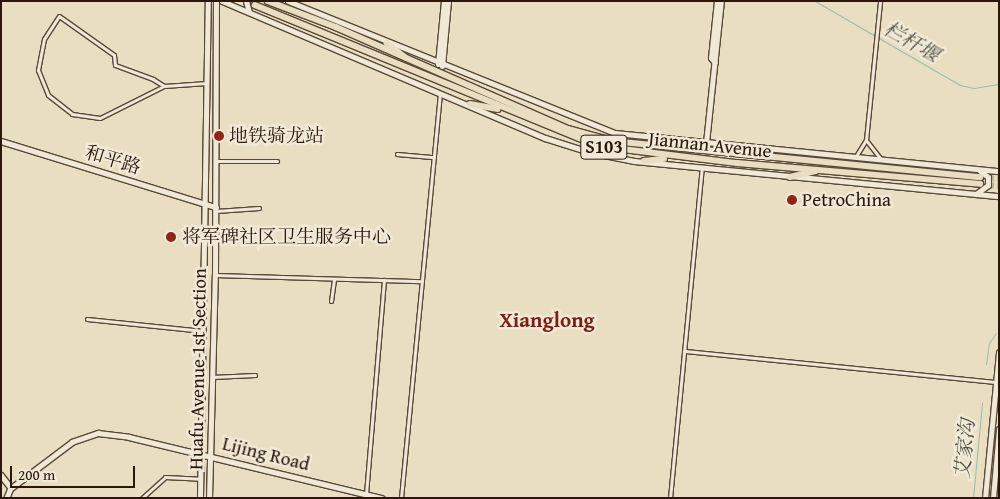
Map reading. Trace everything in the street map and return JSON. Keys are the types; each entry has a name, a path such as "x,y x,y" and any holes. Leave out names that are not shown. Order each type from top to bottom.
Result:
{"highway":[{"name":"Jiannan Avenue","path":"255,5 598,146 709,160 820,170 980,180 612,141 568,129 413,63 336,27 268,1"},
{"path":"387,43 413,63"},
{"path":"470,104 509,110"},
{"path":"644,161 659,158 709,160"},
{"path":"790,177 820,170"}],"main road":[{"path":"200,498 208,1"},
{"name":"Huafu Avenue 1st Section","path":"209,498 216,209 216,1"},
{"path":"222,1 570,146 644,161 790,177 999,196"},
{"path":"246,1 249,12"},
{"path":"288,1 440,65 615,133 999,171"},
{"path":"440,65 444,1"},
{"path":"440,65 448,1"},
{"path":"976,194 988,185 988,177 978,169"}],"street":[{"path":"715,63 711,58 717,1"},
{"path":"706,143 721,1"},
{"path":"854,157 866,140 880,1"},
{"path":"164,86 153,78 115,65 114,55 59,16 44,39 38,70 48,95 72,114 100,118 164,86 208,82"},
{"path":"401,498 440,92"},
{"path":"866,140 882,160"},
{"name":"和平路","path":"1,141 216,209"},
{"path":"397,154 434,157"},
{"path":"216,161 277,161"},
{"path":"670,498 702,167"},
{"path":"216,209 259,208"},
{"path":"215,275 422,281"},
{"path":"331,301 334,279"},
{"path":"366,494 384,280"},
{"path":"87,319 204,331"},
{"path":"684,351 996,382"},
{"path":"985,498 999,353"},
{"path":"212,377 255,375"},
{"path":"992,498 999,429"},
{"name":"Lijing Road","path":"11,488 72,442 98,433 202,454 382,498"},
{"path":"1,475 11,488 7,498"},
{"path":"142,498 165,477 201,479"}],"waterway":[{"name":"栏杆堰","path":"815,1 960,85 974,88 999,84"},
{"name":"艾家沟","path":"986,364 989,343 996,333"},
{"name":"艾家沟","path":"973,498 982,402"}],"tunnel":[{"path":"980,177 999,179"},
{"path":"980,184 999,186"}],"place":[{"name":"地铁骑龙站","path":"219,136"},
{"name":"PetroChina","path":"792,200"},
{"name":"将军碑社区卫生服务中心","path":"171,237"}],"district":[{"name":"Xianglong","path":"547,320"}]}
